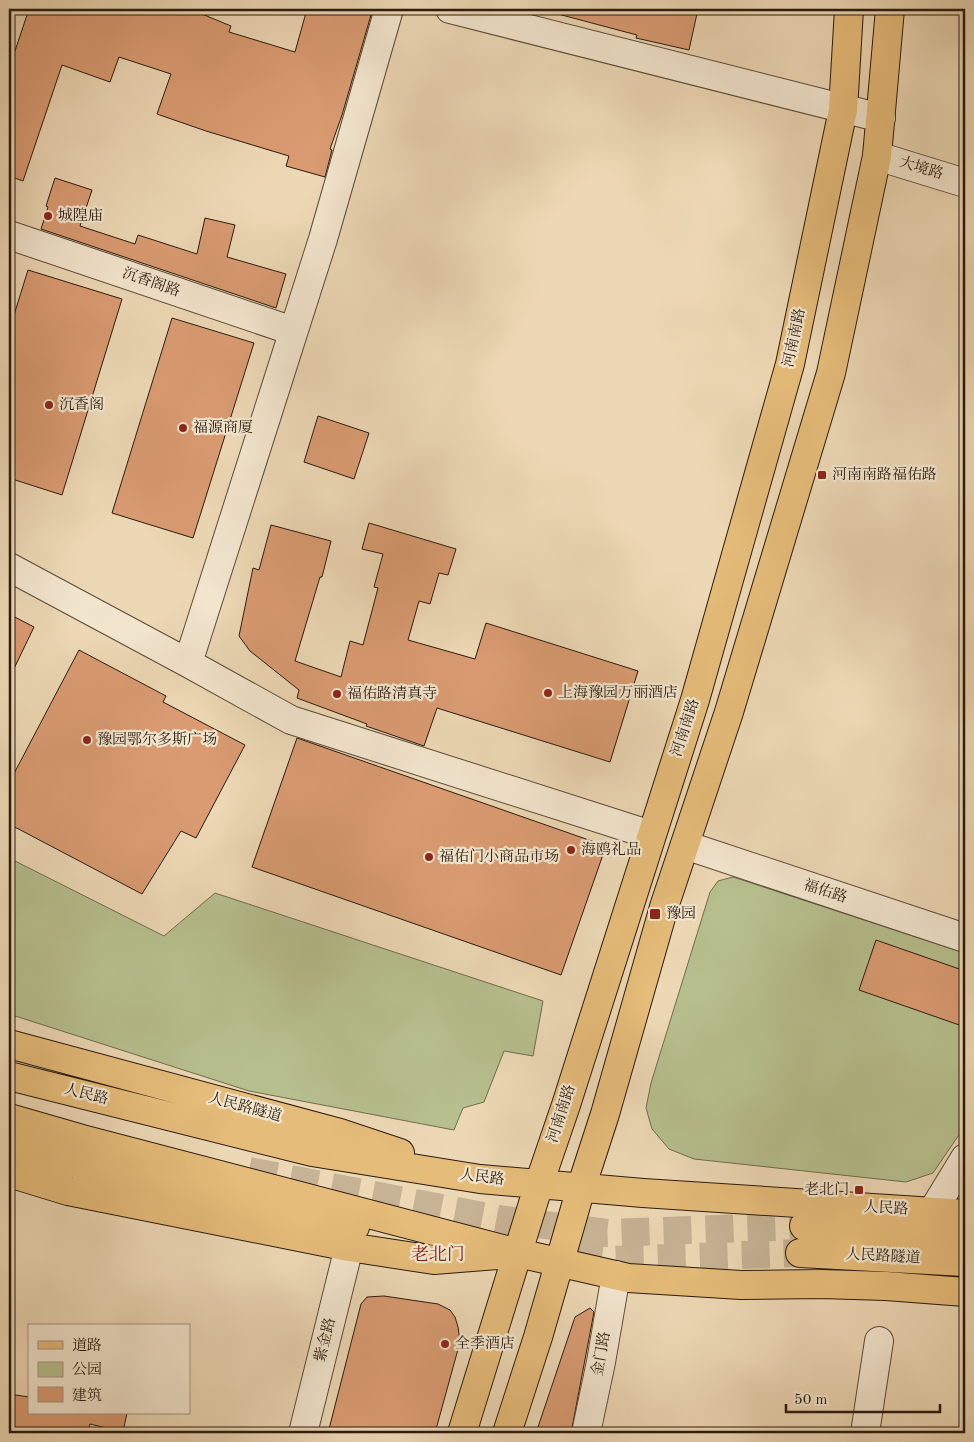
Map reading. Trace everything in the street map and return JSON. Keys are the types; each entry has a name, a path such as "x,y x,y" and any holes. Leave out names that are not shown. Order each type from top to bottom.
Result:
{"main road":[{"name":"河南南路","path":"462,1433 539,1184 695,700 790,364 843,110 849,9"},
{"path":"507,1433 605,1114 664,907 729,712 831,373 877,156 890,9"},
{"name":"人民路隧道","path":"9,1044 340,1133 480,1179"},
{"name":"人民路","path":"9,1076 312,1152 480,1179 643,1193 965,1214"},
{"path":"9,1118 518,1253 628,1278 742,1285 821,1284 886,1286 965,1292"},
{"path":"9,1147 273,1214 518,1253"},
{"path":"9,1174 68,1192 349,1247 434,1260 518,1253"},
{"name":"人民路隧道","path":"804,1226 965,1234"},
{"name":"人民路隧道","path":"800,1253 965,1262"}],"street":[{"path":"188,662 323,239 389,9"},
{"path":"450,9 843,110 881,118"},
{"name":"大境路","path":"877,156 965,183"},
{"name":"沉香阁路","path":"9,235 293,331"},
{"path":"9,567 188,662 291,720 651,835"},
{"name":"福佑路","path":"686,845 965,938"},
{"path":"932,1212 965,1158"},
{"name":"紫金路","path":"303,1433 349,1247"},
{"name":"金门路","path":"586,1433 616,1275"},
{"path":"865,1433 879,1341"}],"green space":[{"path":"9,858 164,936 215,893 543,1001 533,1056 504,1051 484,1102 463,1108 454,1130 249,1091 9,1014"},
{"path":"733,877 965,953 965,1126 933,1173 906,1182 694,1159 669,1149 652,1129 646,1108 651,1083 710,892 718,881"}],"building":[{"path":"29,9 190,9 231,26 229,32 295,52 307,9 347,9 371,15 342,115 330,149 332,150 325,177 286,166 289,156 157,114 171,74 119,57 110,82 62,65 23,181 9,176 9,69"},
{"path":"558,9 698,9 689,50 636,38 637,35 558,14"},
{"path":"55,178 92,190 80,226 135,244 138,235 197,254 205,218 235,225 227,257 286,274 276,308 41,229"},
{"name":"沉香阁","path":"28,270 122,299 62,495 9,478 9,331"},
{"name":"福源商厦","path":"172,318 254,343 193,538 112,513"},
{"path":"318,416 369,433 354,479 304,462"},
{"path":"369,523 456,549 448,575 439,573 430,604 419,601 408,640 475,659 486,623 638,671 610,762 437,708 424,746 366,726 367,724 297,698 299,690 250,651 239,636 253,568 259,570 271,525 331,541 322,577 320,577 295,661 341,677 350,641 363,645 378,588 374,587 383,554 362,549"},
{"path":"9,614 34,627 9,679"},
{"name":"豫园鄂尔多斯广场","path":"79,650 166,696 163,702 245,745 196,838 181,831 142,894 9,824 9,783"},
{"name":"福佑门小商品市场","path":"297,738 606,846 561,975 252,867"},
{"path":"876,940 965,971 965,1027 859,990"},
{"path":"384,1296 438,1304 450,1310 455,1317 460,1342 435,1433 328,1433 361,1304 367,1297"},
{"path":"590,1308 594,1312 571,1433 536,1433 575,1317"},
{"path":"9,1394 28,1397 28,1414 127,1414 123,1432 90,1424 88,1433 9,1433"}],"tunnel":[{"path":"249,1171 498,1219 607,1233 804,1226"},
{"path":"574,1256 607,1260 800,1253"}],"place":[{"name":"城隍庙","path":"48,216"},
{"name":"沉香阁","path":"49,405"},
{"name":"福源商厦","path":"183,428"},
{"name":"河南南路福佑路","path":"822,475"},
{"name":"上海豫园万丽酒店","path":"548,693"},
{"name":"福佑路清真寺","path":"337,694"},
{"name":"豫园鄂尔多斯广场","path":"87,740"},
{"name":"海鸥礼品","path":"571,850"},
{"name":"福佑门小商品市场","path":"429,857"},
{"name":"豫园","path":"655,914"},
{"name":"老北门","path":"859,1190"},
{"name":"全季酒店","path":"445,1344"}],"district":[{"name":"老北门","path":"438,1255"}]}
